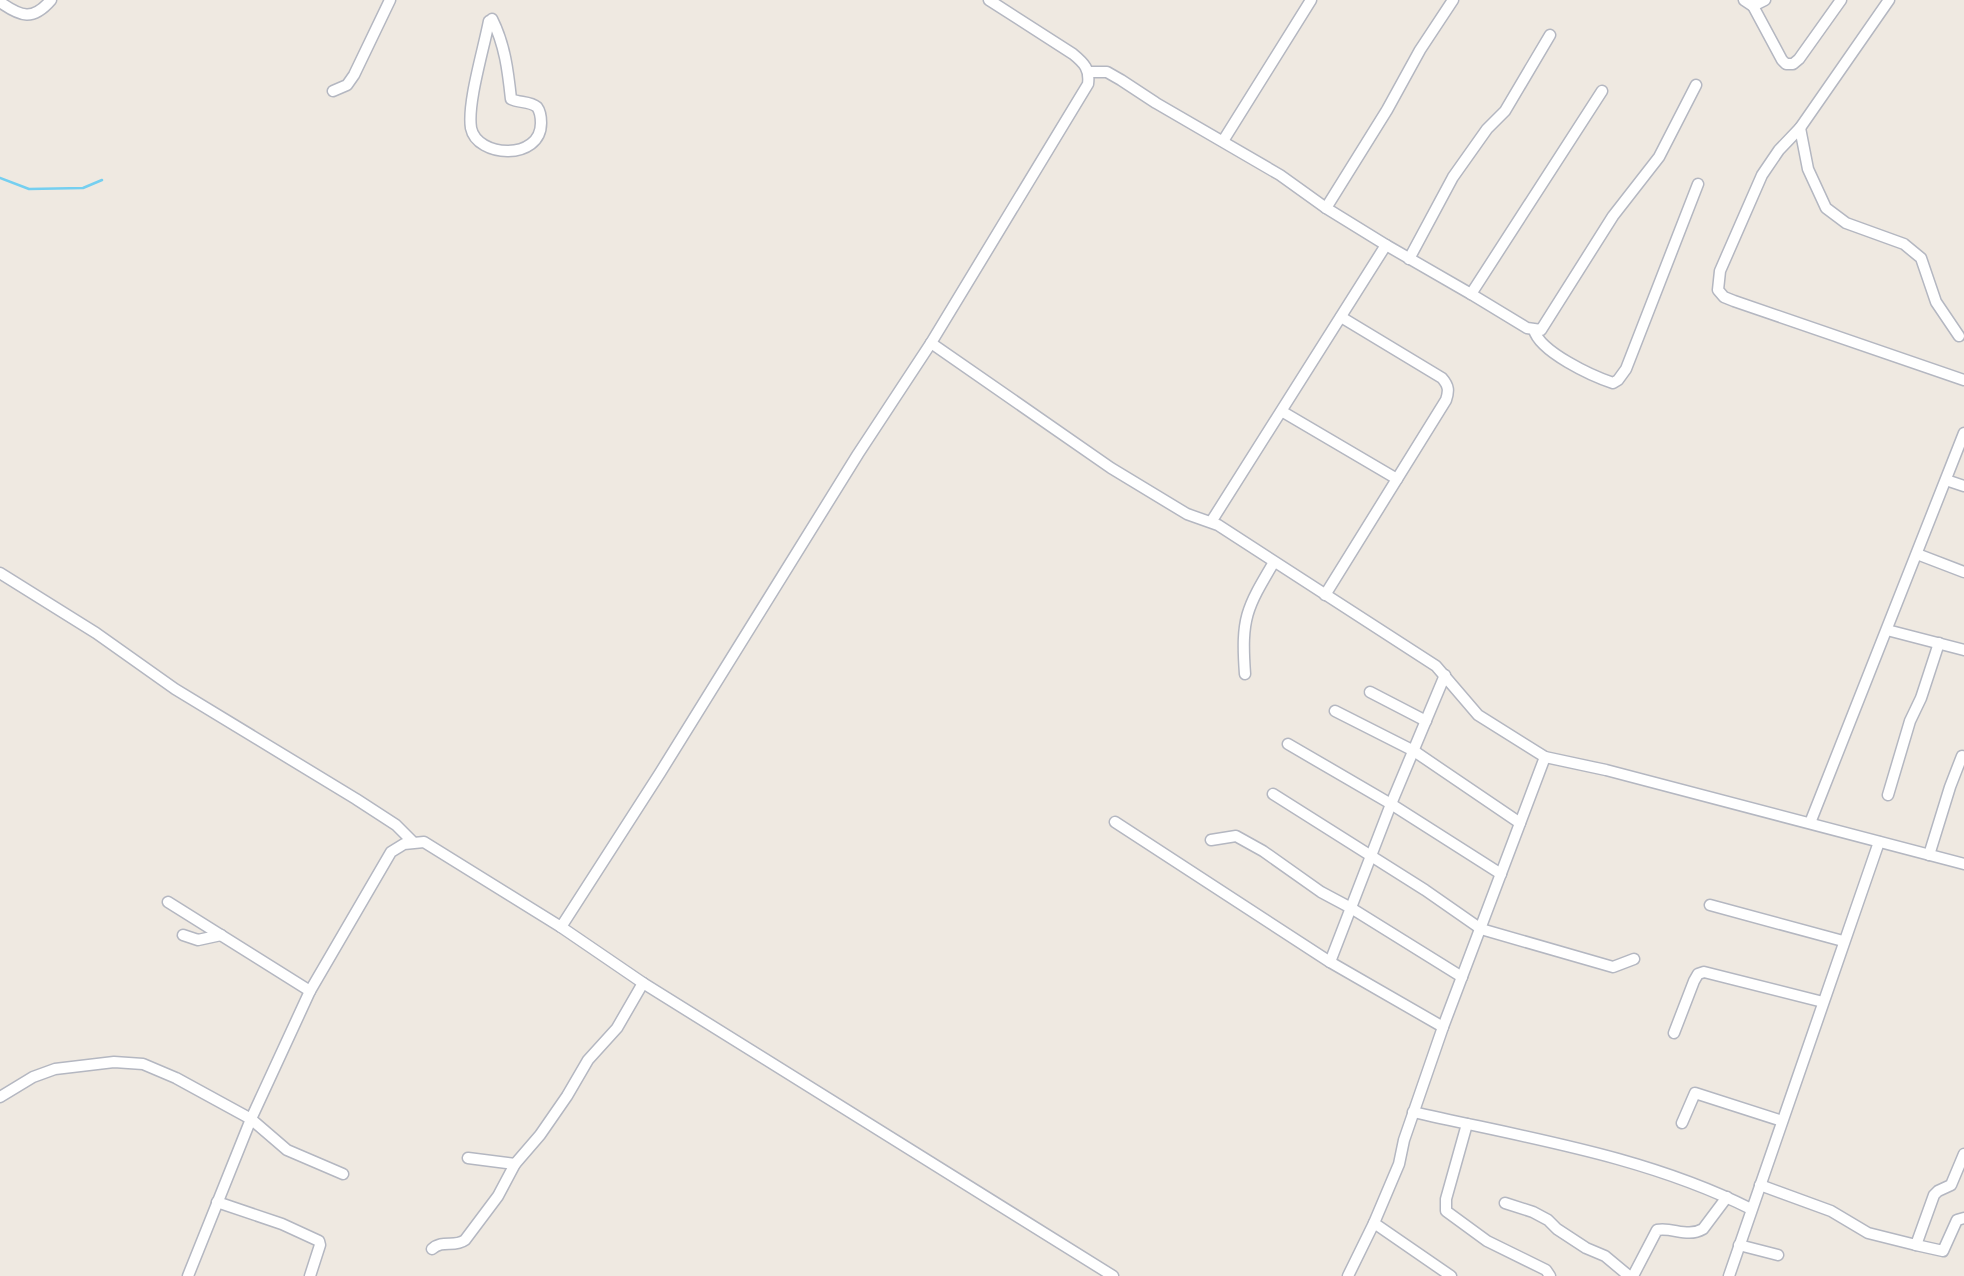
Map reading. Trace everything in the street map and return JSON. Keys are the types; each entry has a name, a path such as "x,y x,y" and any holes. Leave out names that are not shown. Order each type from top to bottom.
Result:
{"street":[{"path":"0,2 27,15 41,12 51,0"},
{"path":"333,91 347,85 354,75 390,0"},
{"path":"561,928 858,454 931,343 1088,84 1089,72 1073,54 989,0"},
{"path":"1223,141 1311,0"},
{"path":"1326,208 1387,110 1420,50 1453,0"},
{"path":"1748,3 1758,5 1765,0"},
{"path":"1748,3 1782,60 1786,64 1793,64 1841,0"},
{"path":"1889,0 1800,128 1779,150 1762,175 1720,271 1718,290 1724,297 1734,301 1964,380"},
{"path":"491,20 501,37 511,99 533,105 538,109 541,118 541,132 537,140 524,149 488,148 479,143 471,125 474,97 491,20"},
{"path":"1409,259 1453,177 1487,129 1505,110 1550,35"},
{"path":"1089,72 1107,72 1280,175 1326,208 1409,259 1534,330 1541,330 1545,326 1613,216 1659,158 1696,85"},
{"path":"1471,294 1602,91"},
{"path":"1800,128 1808,169 1826,208 1846,223 1904,244 1922,258 1936,302 1959,336"},
{"path":"1534,330 1536,339 1572,365 1606,381 1613,383 1618,380 1626,369 1698,184"},
{"path":"1211,522 1283,412 1386,245"},
{"path":"1325,595 1446,400 1449,391 1442,378 1342,317"},
{"path":"931,343 1111,468 1187,514 1211,522 1445,675 1478,715 1545,757 1606,770 1964,864"},
{"path":"1283,412 1397,479"},
{"path":"1810,823 1964,433"},
{"path":"1946,480 1964,486"},
{"path":"1917,554 1964,572"},
{"path":"1245,674 1243,639 1246,614 1253,596 1274,562"},
{"path":"0,573 96,633 175,690 396,825 412,841"},
{"path":"1888,630 1964,650"},
{"path":"1888,795 1910,721 1921,698 1939,643"},
{"path":"1329,962 1445,675"},
{"path":"1370,692 1426,721"},
{"path":"1335,711 1414,751 1520,823"},
{"path":"1288,744 1391,804 1501,874"},
{"path":"1929,855 1962,756"},
{"path":"1349,1276 1399,1164 1413,1112 1443,1027 1545,757"},
{"path":"1273,794 1481,929 1613,967 1634,959"},
{"path":"1115,822 1329,962 1443,1027"},
{"path":"1211,840 1236,836 1263,851 1321,892 1462,977"},
{"path":"188,1276 251,1119 310,991 391,852 412,841 424,842 437,850 1096,1272 1112,1276"},
{"path":"1729,1276 1879,842"},
{"path":"168,902 310,991"},
{"path":"1710,905 1843,941"},
{"path":"183,935 198,940 221,935"},
{"path":"1674,1033 1693,981 1698,974 1704,972 1822,1002"},
{"path":"432,1248 443,1242 457,1244 465,1240 498,1196 515,1164 568,1096 588,1060 617,1028 643,983"},
{"path":"0,1097 33,1077 54,1069 114,1062 143,1064 176,1078 251,1119 287,1150 343,1174"},
{"path":"1682,1123 1695,1093 1782,1121"},
{"path":"1413,1112 1632,1162 1727,1197 1751,1209"},
{"path":"1467,1124 1446,1199 1446,1211 1487,1241 1546,1270 1550,1276"},
{"path":"1916,1245 1934,1195 1951,1185 1964,1155"},
{"path":"468,1158 515,1164"},
{"path":"1760,1185 1831,1212 1868,1233 1943,1251 1957,1220 1964,1218"},
{"path":"1505,1203 1548,1220 1557,1229 1586,1248 1605,1256 1631,1276 1657,1230 1686,1234 1698,1232 1727,1197"},
{"path":"217,1202 313,1236 320,1245 310,1276"},
{"path":"1374,1223 1451,1276"},
{"path":"1739,1245 1778,1255"}],"waterway":[{"path":"0,178 29,189 83,188 102,180"}]}
